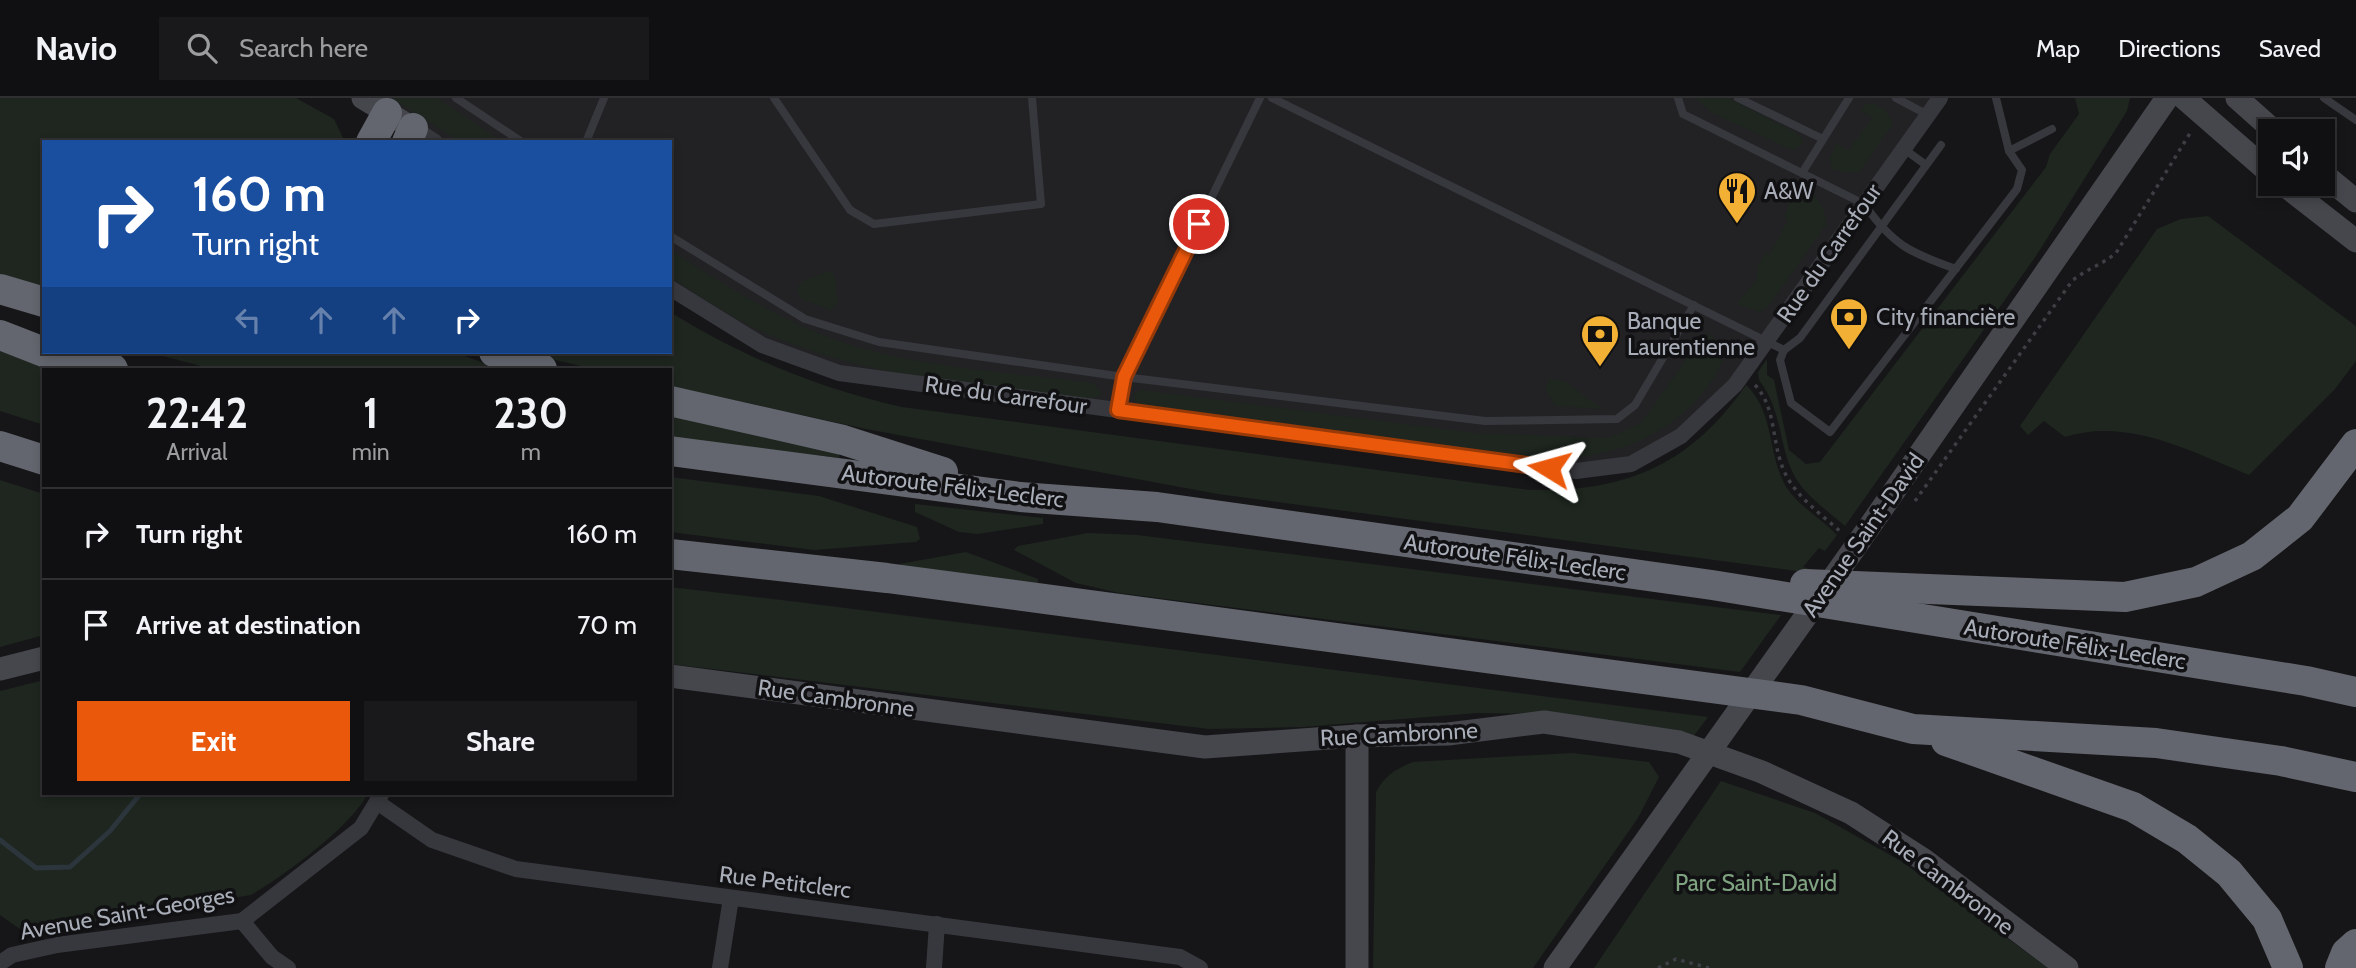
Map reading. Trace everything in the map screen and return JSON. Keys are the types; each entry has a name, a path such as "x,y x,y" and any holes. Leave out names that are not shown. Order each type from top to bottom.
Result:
{"highway":[{"path":"374,140 401,124"},
{"path":"0,289 42,301"},
{"path":"0,335 42,351"},
{"path":"49,354 108,368"},
{"path":"500,354 539,368"},
{"path":"672,401 842,440 1020,497"},
{"path":"1712,585 1738,581 2125,597 2185,584 2252,556 2300,517 2356,444"},
{"path":"0,446 42,459"},
{"name":"Autoroute Félix-Leclerc","path":"672,451 1020,497 1157,507 1712,585 2306,681 2356,692"},
{"path":"672,554 887,578 1801,700 1913,729 2133,807 2188,839 2229,873 2267,919 2288,968"},
{"path":"1913,729 2155,743 2281,761 2356,777"},
{"path":"2340,968 2346,953 2356,944"}],"street":[{"name":"Rue du Carrefour","path":"672,289 762,345 839,373 1576,471 1631,464 1681,436 1744,373 1940,98"},
{"name":"Avenue Saint-David","path":"1555,968 1852,551 2166,98"},
{"path":"2184,98 2258,163"},
{"path":"2237,98 2261,119"},
{"path":"2335,184 2356,201"},
{"path":"2298,196 2356,241"},
{"path":"0,669 42,658"},
{"name":"Rue Cambronne","path":"672,676 1205,747 1357,736 1448,734 1544,722 1679,742 1762,772 1851,813 1924,860 2067,968"},
{"path":"1357,736 1357,968"},
{"name":"Rue Petitclerc","path":"380,797 432,840 516,869 1180,957 1200,968"},
{"name":"Avenue Saint-Georges","path":"0,963 12,956 57,945 242,920 361,828 380,797"},
{"path":"720,968 731,898"},
{"path":"242,920 268,962 288,968"},
{"path":"934,968 937,924"}],"lane":[{"path":"456,98 519,140"},
{"path":"587,140 604,98"},
{"path":"774,98 850,211 874,224 1041,204 1032,98"},
{"path":"1118,410 1124,377 1260,98"},
{"path":"1272,98 1784,350"},
{"path":"1678,98 1683,114 1864,204 1881,227 1911,254 1956,269"},
{"path":"1738,98 1823,139"},
{"path":"1802,173 1849,98"},
{"path":"1896,98 1928,116"},
{"path":"1941,145 1800,338 1784,350 1780,360 1791,403 1830,432 2017,190 2022,170 2009,151 1996,98"},
{"path":"2324,98 2356,120"},
{"path":"2009,151 2053,129"},
{"path":"1904,149 1926,165"},
{"path":"672,237 805,319 879,342 1124,377 1485,421 1617,419 1635,405 1694,304"}],"path":[{"path":"1913,503 2072,281 2083,271 2102,265 2116,253 2192,131"},
{"path":"1744,373 1759,390 1772,417 1781,464 1790,481 1852,551"},
{"path":"1658,968 1676,959 1709,968"}],"shaded area":[{"path":"363,98 1940,98 1735,385 1681,436 1631,464 1576,471 839,373 762,345 672,289 672,140 432,140"}],"green space":[{"path":"0,98 296,98 334,119 344,140 42,140 42,292 0,282"},
{"path":"391,98 437,98 499,140 458,140"},
{"path":"1696,98 1728,98 1797,133 1804,141 1796,150 1788,148 1712,113"},
{"path":"2075,98 2130,98 2127,111 2036,256 1845,526 1815,501 1796,479 1776,414 1759,380 1758,372 1767,359 1767,375 1774,380 1789,450 1806,464 1820,462 2046,167 2050,154 2079,114"},
{"path":"1872,103 1885,111 1893,124 1859,172 1848,173 1832,169 1829,158 1837,144 1848,151 1872,118 1861,110 1866,104"},
{"path":"1799,182 1818,200 1824,211 1826,225 1768,307 1759,312 1737,304 1756,281 1758,266 1765,253 1769,256 1788,220 1784,217"},
{"path":"2208,216 2356,326 2356,361 2335,389 2249,475 2182,448 2136,434 2112,431 2065,437 2044,421 2028,435 2020,426 2157,229 2181,219"},
{"path":"672,251 762,306 835,340 918,361 1094,383 1102,394 1090,401 889,372 811,351 772,336 720,309 672,278"},
{"path":"828,271 834,274 838,304 831,310 801,299 797,290 801,282"},
{"path":"672,313 725,343 782,369 841,390 902,407 1530,490 1597,486 1626,479 1653,468 1679,454 1702,435 1725,413 1746,385 1755,395 1766,418 1778,469 1787,489 1837,535 1825,551 1819,548 1803,567 1812,570 1811,573 1218,494 866,429 672,386 672,368 589,368 531,354 672,354"},
{"path":"1705,333 1720,341 1722,359 1719,370 1692,405 1674,421 1633,443 1611,451 1563,460 1538,462 1138,406 1133,395 1141,390 1475,433 1609,438 1641,423"},
{"path":"0,351 47,368 42,368 42,424 0,411"},
{"path":"156,354 459,354 497,368 208,368"},
{"path":"1551,378 1566,382 1602,409 1555,406 1545,388"},
{"path":"672,411 837,449 840,458 672,438"},
{"path":"672,477 819,496 917,527 920,539 916,542 814,550 672,532"},
{"path":"0,480 42,493 42,636 0,647"},
{"path":"915,504 1043,518 1043,524 978,534 959,532 915,512"},
{"path":"1088,533 1137,535 1781,615 1740,672 1119,593 1076,583 1014,550 1018,546"},
{"path":"966,552 1038,579 1038,585 904,571 899,564"},
{"path":"672,587 1708,717 1693,737 1543,714 1478,713 1302,727 1209,729 672,664"},
{"path":"42,680 42,795 367,795 333,835 281,876 251,895 27,934 0,915 0,691"},
{"path":"1572,753 1649,762 1659,777 1638,818 1533,968 1373,968 1376,792 1383,781 1396,770 1413,762"},
{"name":"Parc Saint-David","path":"1721,781 1815,813 1901,861 2048,968 1594,968"}],"waterway":[{"path":"0,840 36,868 70,867 110,831 139,795"}],"place":[{"name":"A&W","path":"1737,225"},
{"name":"City financière","path":"1849,351"},
{"name":"Banque Laurentienne","path":"1600,368"}],"route":[{"path":"1199,224 1124,377 1118,410 1549,468"}]}
